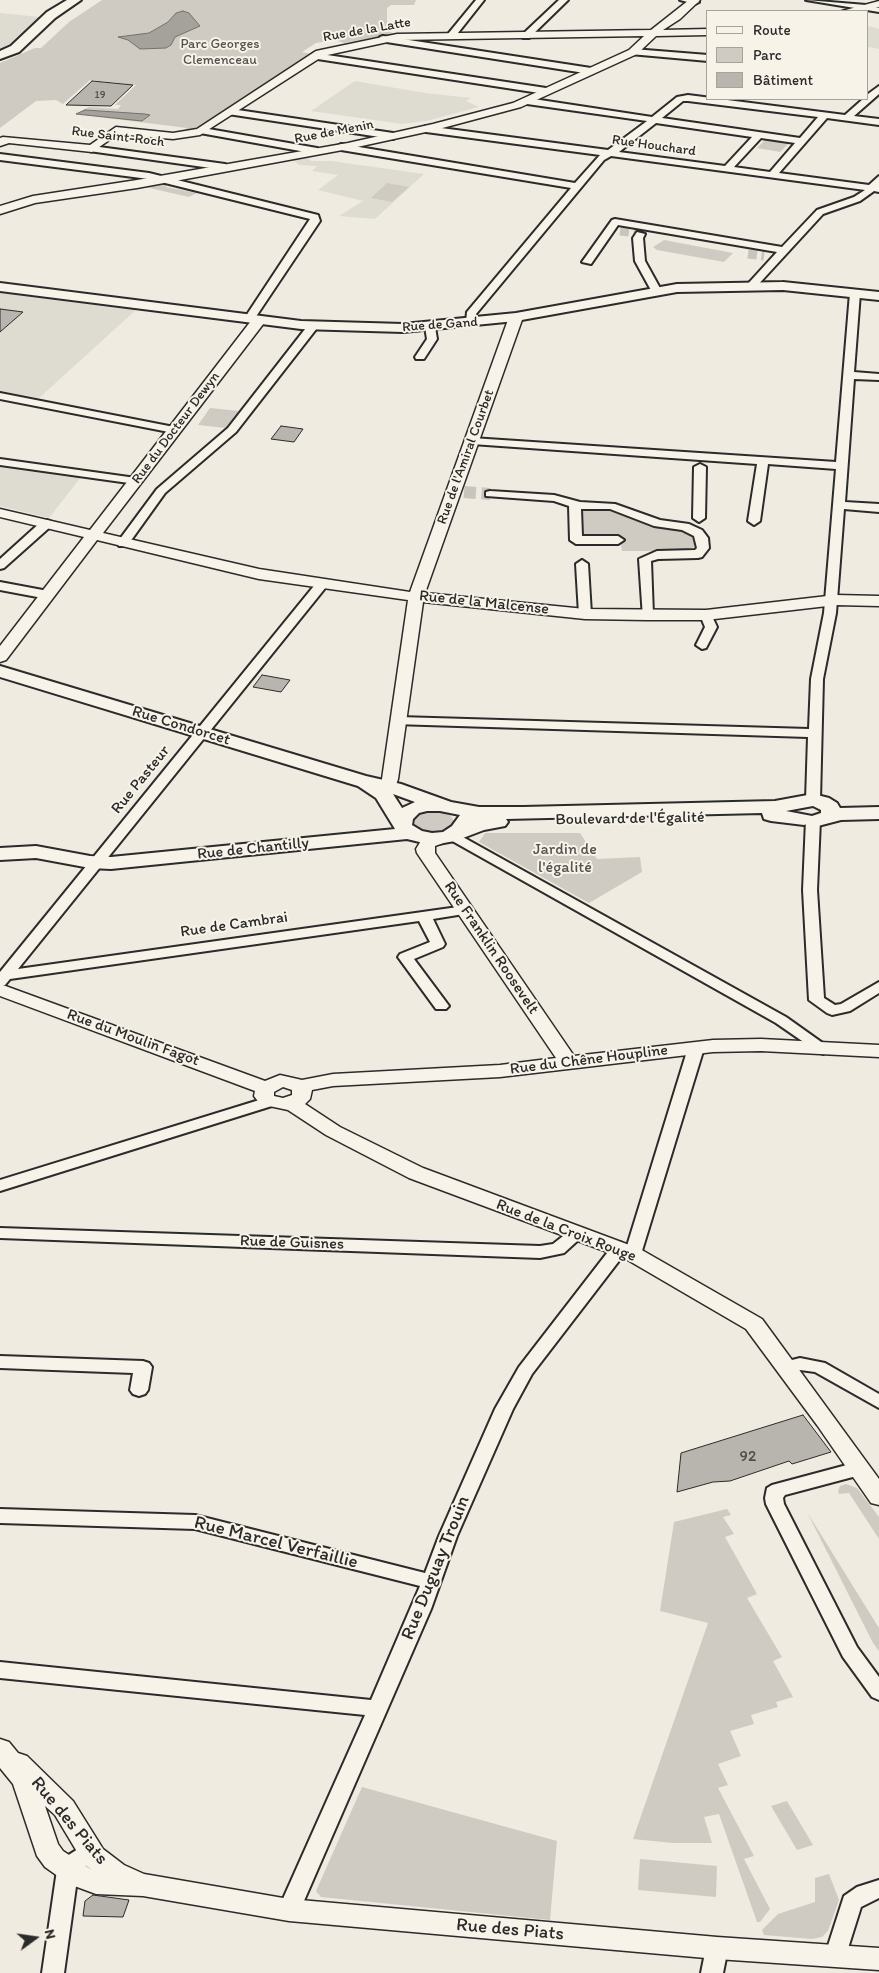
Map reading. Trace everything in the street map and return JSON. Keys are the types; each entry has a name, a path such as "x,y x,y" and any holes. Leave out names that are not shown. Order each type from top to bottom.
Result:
{"main road":[{"path":"3,54 17,47 51,15 75,0"},
{"name":"Rue de Gand","path":"0,287 313,326 430,327 471,323 516,317 656,290 693,287 801,287 879,296"},
{"name":"Rue Condorcet","path":"0,670 362,781 385,790 448,807"},
{"name":"Rue Condorcet","path":"385,790 406,828"},
{"name":"Boulevard de l'Égalité","path":"450,835 481,824 498,822 776,815 841,805 879,804"},
{"path":"406,828 405,815 416,808 432,805 448,807 460,813 464,819 464,826 450,835"},
{"name":"Boulevard de l'Égalité","path":"448,807 472,812 497,813 775,807 841,814 879,813"},
{"name":"Rue de Chantilly","path":"0,854 36,852 96,863 118,863 406,828 424,838 450,835"}],"street":[{"path":"451,36 480,0"},
{"path":"526,36 564,0"},
{"path":"810,0 879,10"},
{"name":"Rue de Menin","path":"0,210 33,200 341,147 426,129 527,101 633,52 691,1"},
{"path":"850,10 879,4"},
{"name":"Rue de la Latte","path":"92,149 116,130 173,136 203,131 314,56 326,50 407,36 526,36 706,32"},
{"path":"384,39 591,71"},
{"path":"633,52 706,58"},
{"path":"314,56 546,91"},
{"path":"869,98 879,89"},
{"path":"471,323 471,314 601,158 680,99 706,100"},
{"path":"720,100 879,122"},
{"path":"775,108 785,100"},
{"path":"847,118 867,100"},
{"path":"527,101 801,141"},
{"path":"231,112 393,136"},
{"path":"770,176 825,115"},
{"name":"Rue Houchard","path":"426,129 875,189"},
{"path":"203,131 317,151"},
{"path":"726,170 759,135"},
{"name":"Rue Saint-Roch","path":"4,141 92,149 225,167"},
{"path":"341,147 576,186"},
{"path":"0,157 144,175 305,213 316,218 254,319"},
{"path":"750,286 820,212 857,199 875,189 879,179"},
{"path":"587,262 615,222 784,250"},
{"path":"609,230 620,231"},
{"path":"656,290 640,261 638,234 748,254"},
{"path":"764,256 776,258"},
{"path":"855,293 830,614 818,668 810,890 817,1000 832,1010 845,1008 879,986"},
{"name":"Rue de l'Amiral Courbet","path":"416,597 459,492 472,441 516,317"},
{"name":"Rue du Docteur Dewyn","path":"94,536 136,482 254,319"},
{"path":"123,543 160,491 232,430 313,326"},
{"path":"420,357 432,339 430,327"},
{"path":"849,375 879,377"},
{"path":"0,396 174,430"},
{"path":"472,441 700,461 763,460 842,466"},
{"path":"754,521 763,460"},
{"path":"699,518 700,461"},
{"path":"0,462 136,482"},
{"path":"490,494 554,498 575,504 617,507 658,524 690,529 701,536 702,548 698,554 657,555 646,559 647,615"},
{"path":"575,504 576,540 618,540"},
{"path":"838,505 879,508"},
{"name":"Rue de la Malcense","path":"0,513 260,574 416,597 585,614 706,614 830,601 879,601"},
{"path":"0,565 46,524"},
{"path":"0,657 94,536"},
{"path":"582,564 585,614"},
{"name":"Rue Pasteur","path":"2,983 96,863 322,584"},
{"path":"0,586 48,595"},
{"path":"385,790 399,721 416,597"},
{"path":"702,645 711,627 706,614"},
{"path":"399,721 815,733"},
{"path":"450,835 780,1020 823,1049"},
{"name":"Rue Franklin Roosevelt","path":"450,835 428,844 425,849 426,853 569,1063"},
{"name":"Rue de Cambrai","path":"2,983 465,910"},
{"path":"424,916 438,944 405,957 441,1006"},
{"name":"Rue du Moulin Fagot","path":"2,983 267,1095 278,1105 296,1095"},
{"name":"Rue du Chêne Houpline","path":"296,1095 333,1080 494,1072 696,1048 742,1045 879,1051"},
{"path":"626,1251 696,1048"},
{"path":"0,1186 267,1095"},
{"name":"Rue de la Croix Rouge","path":"296,1095 333,1131 416,1173 626,1251 754,1324 825,1419 879,1497"},
{"name":"Rue de Guisnes","path":"0,1233 540,1252 558,1249 578,1233"},
{"name":"Rue Duguay Trouin","path":"289,1910 431,1582 448,1536 490,1440 520,1378 626,1251"},
{"path":"0,1362 143,1367 139,1390"},
{"path":"786,1367 800,1364 818,1368 879,1402"},
{"path":"858,1469 779,1490 774,1493 774,1498 775,1504 850,1652 879,1692"},
{"name":"Rue Marcel Verfaillie","path":"0,1516 195,1522 431,1582"},
{"path":"0,1670 376,1708"},
{"name":"Rue des Piats","path":"0,1749 53,1796 68,1814 89,1850 115,1873 143,1885"},
{"name":"Rue des Piats","path":"0,1749 24,1780 46,1848 54,1859 68,1870 96,1883 143,1885 289,1910 715,1960 836,1956 879,1959"},
{"path":"53,1973 68,1870 74,1862 89,1850"},
{"path":"836,1956 852,1902 865,1893 879,1889"}],"shaded area":[{"path":"183,11 189,13 200,26 175,37 171,45 166,48 140,49 128,40 118,37 149,33 168,22 176,13"},
{"path":"0,13 40,17 6,48 0,50"},
{"path":"869,26 879,29 879,49 869,47"},
{"path":"355,81 425,93 471,98 466,101 479,107 426,121 402,124 311,111"},
{"path":"85,110 150,115 142,121 76,114"},
{"path":"306,156 311,161 331,161 424,174 375,219 339,216 363,201 318,190 338,175 312,171 317,166 299,165 292,158"},
{"path":"0,292 137,309 39,398 0,391"},
{"path":"0,466 81,477 49,518 0,506"}],"green space":[{"name":"Parc Georges Clemenceau","path":"102,0 416,0 414,5 391,5 387,8 387,29 393,34 344,43 334,40 316,43 302,52 311,54 201,129 183,133 187,128 75,114 89,107 118,109 121,105 115,105 136,85 90,80 63,104 56,100 36,101 0,128 0,63 35,48 41,48 69,22"},
{"path":"765,140 789,143 780,152 757,148"},
{"path":"159,183 167,184 166,187 197,193 189,197 145,187"},
{"path":"387,183 409,187 392,202 371,198"},
{"path":"664,240 733,253 724,262 657,250 653,247"},
{"path":"210,408 239,411 226,428 198,425"},
{"path":"580,508 611,508 652,525 687,531 696,537 697,546 683,551 622,551 620,538 582,537 579,535"},
{"path":"436,810 450,815 454,821 452,826 441,832 430,833 413,826 412,820 416,814"},
{"name":"Jardin de l'égalité","path":"485,833 580,833 597,859 640,857 642,872 589,903 479,842"},
{"path":"846,1484 857,1488 879,1517 879,1539 849,1493 839,1494 840,1486"},
{"path":"727,1509 731,1515 723,1517 734,1534 725,1537 757,1594 747,1598 782,1657 773,1661 793,1697 776,1702 778,1707 751,1715 754,1724 730,1731 741,1756 718,1764 728,1785 718,1788 754,1856 744,1859 770,1909 760,1922 757,1922 719,1814 704,1817 712,1843 673,1843 633,1839 708,1623 660,1611 674,1522"},
{"path":"807,1512 879,1628 879,1651 873,1643"},
{"path":"362,1787 557,1841 550,1920 321,1897 316,1891"},
{"path":"787,1801 813,1845 797,1850 771,1806"},
{"path":"640,1859 717,1866 716,1897 638,1890"},
{"path":"829,1874 839,1900 828,1931 822,1937 812,1939 764,1935 762,1930 778,1914 815,1902 815,1878"}],"building":[{"path":"92,81 133,85 111,106 66,105"},
{"path":"0,309 23,312 0,332"},
{"path":"281,426 303,429 294,442 271,439"},
{"path":"262,675 290,680 281,692 253,687"},
{"path":"803,1415 831,1452 792,1464 789,1461 730,1481 713,1482 677,1492 681,1453"},
{"path":"93,1895 129,1900 123,1917 83,1916 85,1901"}],"tunnel":[{"path":"620,231 636,233"},
{"path":"748,254 764,256"},
{"path":"464,492 490,494"}]}
